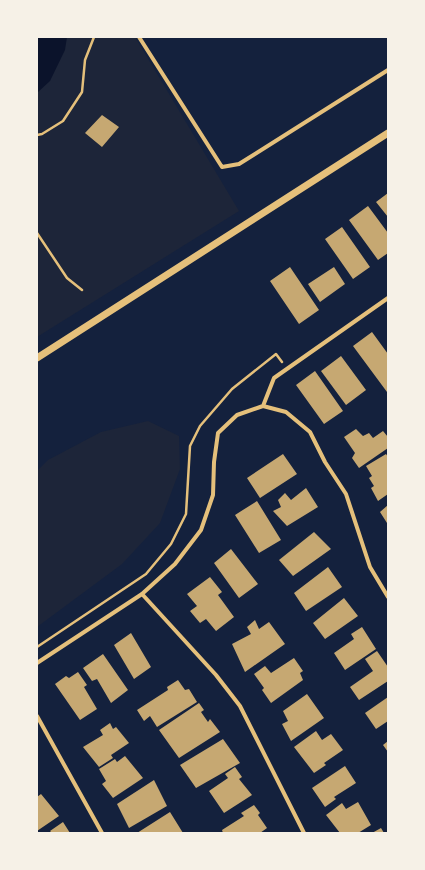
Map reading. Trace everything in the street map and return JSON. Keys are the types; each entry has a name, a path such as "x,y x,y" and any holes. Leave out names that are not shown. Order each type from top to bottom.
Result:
{"street":[{"path":"139,37 222,167 239,164 388,70"},
{"path":"37,358 388,133"},
{"path":"263,406 274,378 388,298"},
{"path":"37,663 142,594 175,564 201,530 213,495 214,462 218,433 237,415 263,406 286,412 310,432 326,462 346,494 370,567 388,597"},
{"path":"142,594 216,675 240,706 304,833"},
{"path":"37,716 102,833"}],"path":[{"path":"37,135 42,134 63,121 82,92 85,60 94,37"},
{"path":"37,233 67,278 82,290"},
{"path":"37,647 146,574 171,544 186,514 190,446 200,426 232,389 276,354 287,369"}],"shaded area":[{"path":"37,37 135,37 239,211 37,337"},
{"path":"37,37 67,37 65,50 50,81 37,93"},
{"path":"148,421 179,436 180,469 160,523 122,564 37,627 37,471 48,460 101,432"}],"building":[{"path":"102,115 119,127 102,147 85,133"},
{"path":"388,193 388,217 376,202"},
{"path":"368,206 388,233 388,253 378,260 349,220"},
{"path":"342,227 370,267 353,279 325,239"},
{"path":"290,267 319,310 299,324 270,281"},
{"path":"334,267 345,284 320,302 308,284"},
{"path":"372,332 388,354 387,392 353,346"},
{"path":"341,356 366,390 346,405 321,371"},
{"path":"315,371 343,411 324,424 296,385"},
{"path":"356,429 363,436 369,433 373,438 383,431 388,437 388,448 359,468 352,458 355,453 344,437"},
{"path":"283,454 297,474 260,498 247,478"},
{"path":"386,454 388,457 388,494 378,501 371,488 374,486 369,478 372,476 366,466"},
{"path":"306,488 318,507 287,526 273,511 281,507 278,500 285,493 291,500"},
{"path":"257,501 281,540 259,553 235,515"},
{"path":"388,505 388,523 387,523 380,512"},
{"path":"314,532 331,549 293,576 279,560"},
{"path":"231,549 258,584 239,598 214,563"},
{"path":"328,567 342,587 306,611 294,593"},
{"path":"210,577 222,592 218,595 234,617 216,631 206,619 200,623 190,611 197,606 187,594"},
{"path":"344,598 358,616 325,639 313,623"},
{"path":"255,620 259,629 269,622 285,644 245,672 232,644 251,634 247,627"},
{"path":"362,627 376,649 345,670 334,653 354,639 351,634"},
{"path":"131,633 151,667 134,679 114,645"},
{"path":"377,651 388,667 388,681 359,700 350,687 373,671 365,659"},
{"path":"103,654 128,690 111,703 97,679 92,681 83,668"},
{"path":"294,658 303,671 300,673 303,680 271,703 262,690 264,688 254,674 265,666 271,673"},
{"path":"78,672 87,685 84,687 97,709 80,720 55,684 66,676 69,678"},
{"path":"178,680 185,690 189,689 197,702 157,727 150,716 144,721 137,710 168,690 167,687"},
{"path":"307,694 324,718 291,741 282,724 288,721 283,711"},
{"path":"388,697 388,721 376,729 365,713"},
{"path":"199,703 204,710 201,712 208,722 210,719 220,732 179,758 159,730"},
{"path":"110,723 113,729 116,727 129,743 111,755 113,758 99,767 83,747 103,735 100,730"},
{"path":"316,731 322,740 331,734 343,750 324,763 326,765 314,773 294,747"},
{"path":"223,739 240,763 196,788 180,765"},
{"path":"388,741 388,752 383,745"},
{"path":"125,756 143,778 113,798 102,784 106,781 99,769 115,759 117,762"},
{"path":"345,766 356,783 334,797 336,799 325,807 312,788"},
{"path":"235,767 242,777 239,779 252,795 224,813 209,791 228,778 225,774"},
{"path":"154,780 167,806 129,828 117,804"},
{"path":"41,794 59,816 37,831 37,797"},
{"path":"358,802 371,825 358,833 340,833 326,815 342,803 346,809"},
{"path":"254,805 260,813 258,815 267,828 260,833 223,833 222,830 244,816 241,813"},
{"path":"170,812 183,833 137,833"},
{"path":"63,822 70,833 52,833 50,831"},
{"path":"381,828 384,833 372,833"}]}
